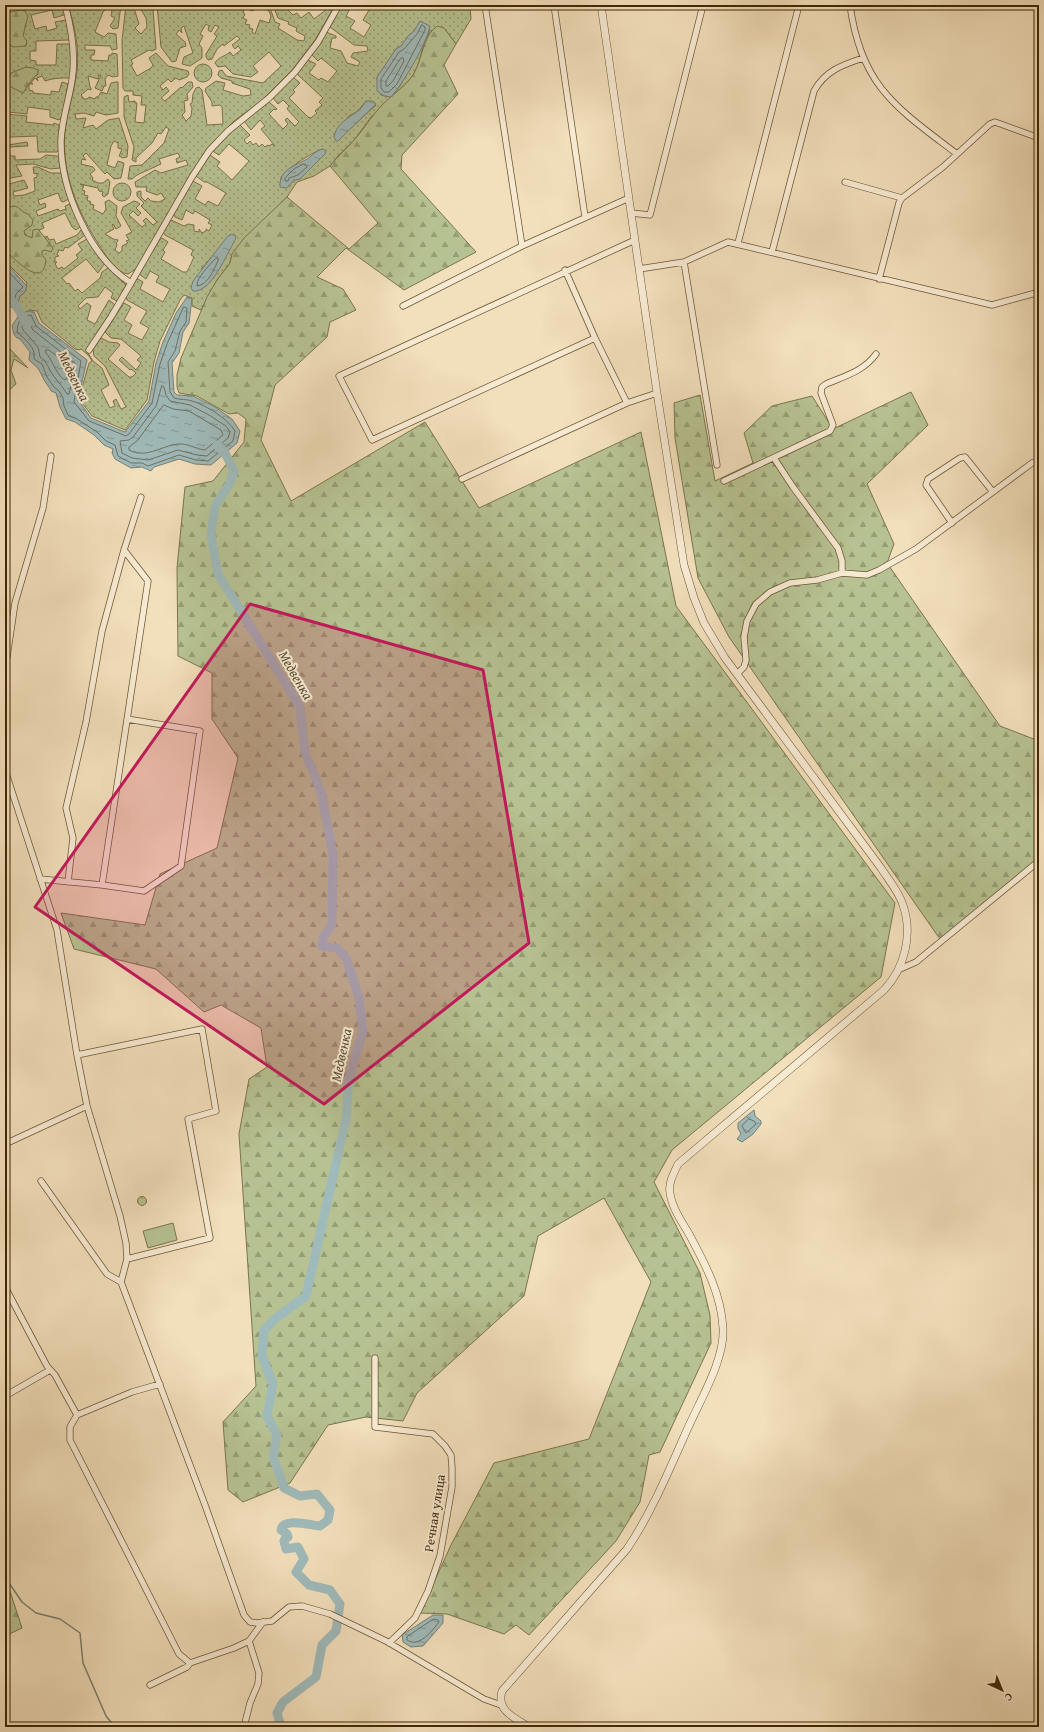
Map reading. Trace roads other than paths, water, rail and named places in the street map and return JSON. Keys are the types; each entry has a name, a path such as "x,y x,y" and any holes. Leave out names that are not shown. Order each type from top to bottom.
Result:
{"street":[{"path":"65,5 72,31 74,54 72,81 62,131 62,154 65,175 74,204 90,238 112,268 131,283"},
{"path":"89,350 111,317 209,151 236,124 262,104 295,72 318,42 339,5"},
{"path":"485,5 522,246"},
{"path":"554,5 585,217"},
{"path":"529,1727 506,1712 501,1705 500,1698 502,1691 635,1538 664,1480 712,1375 722,1345 723,1327 717,1293 706,1265 676,1211 670,1193 670,1181 678,1164 884,990 893,981 900,969 907,938 907,922 903,903 881,868 712,638 694,598 684,565 657,393 601,5"},
{"path":"631,213 650,215 703,5"},
{"path":"738,243 799,5"},
{"path":"850,5 863,58 876,82 896,106 957,154"},
{"path":"772,252 814,91 823,78 835,68 863,58"},
{"path":"879,279 899,203 902,198 957,154 990,124 995,122 1039,138"},
{"path":"845,182 902,198"},
{"path":"403,306 522,246 629,198"},
{"path":"595,338 372,440 339,376 565,270 634,240"},
{"path":"639,269 684,262 728,242 738,243 879,279 992,305 1036,293"},
{"path":"684,262 717,465"},
{"path":"565,270 595,338 627,403"},
{"path":"724,481 830,431 833,425 821,393 822,387 863,368 876,354"},
{"path":"462,479 627,403 657,393"},
{"path":"5,670 15,603 43,508 51,456"},
{"path":"774,458 793,487 838,548 842,561 842,573"},
{"path":"952,523 926,485 928,479 960,458 965,458 993,492"},
{"path":"737,674 744,667 746,654 744,637 747,621 756,604 770,592 790,583 818,580 842,573 867,575 879,570 916,549 1032,463"},
{"path":"68,882 73,838 66,808 86,722 102,631 124,550 141,497"},
{"path":"102,885 148,581 124,550"},
{"path":"40,879 144,891 180,866 200,731 127,719"},
{"path":"5,770 57,930 77,1055 88,1106 123,1229 127,1259 121,1282 223,1553 244,1615 250,1622 257,1624 272,1621 290,1607 302,1606 330,1614 348,1621 389,1643 484,1699 501,1705"},
{"path":"900,969 916,962 1039,861"},
{"path":"77,1055 202,1029 216,1110 188,1119 210,1238 127,1259"},
{"path":"5,1144 88,1106"},
{"path":"41,1181 107,1274 121,1282"},
{"path":"5,1287 50,1370 55,1375 77,1415"},
{"name":"Речная улица","path":"375,1358 375,1427 433,1434 445,1446 451,1455 452,1467 452,1487 440,1556 428,1591 415,1618 389,1643"},
{"path":"5,1396 50,1370"},
{"path":"160,1384 114,1399 77,1415 70,1427 70,1440 179,1654 190,1663"},
{"path":"150,1685 187,1668 190,1663 234,1648 249,1641 263,1622"},
{"path":"244,1727 250,1703 258,1684 259,1673 249,1641"}],"water":[{"path":"420,21 430,26 424,43 408,73 391,97 384,96 377,91 377,77 396,49 401,46 408,36 414,31"},
{"path":"366,101 372,101 376,104 338,141 336,141 334,137 337,128 359,110"},
{"path":"323,149 326,151 325,154 300,179 294,180 287,188 280,187 282,176 290,168"},
{"path":"231,234 236,236 235,240 218,272 206,286 200,290 193,291 191,288 193,281 227,237"},
{"path":"5,262 27,286 25,292 20,296 18,303 19,305 15,308 11,307 5,310"},
{"path":"187,297 192,298 189,323 183,332 179,353 172,363 174,392 177,395 193,396 215,407 232,419 240,431 237,443 211,465 195,464 179,459 154,467 151,471 142,467 131,468 115,459 112,453 113,449 104,445 94,435 75,422 66,419 60,407 56,393 51,391 39,369 29,360 30,352 20,339 14,335 12,326 19,315 30,310 34,312 39,323 87,360 78,400 91,418 125,432 149,401 156,363 163,342 176,313"},
{"path":"754,1110 755,1116 761,1121 761,1124 753,1134 742,1142 737,1139 741,1134 738,1128 738,1123"},
{"path":"433,1615 443,1615 443,1623 423,1646 411,1647 403,1642 402,1635"}],"waterway":[{"name":"Медвенка","path":"5,294 17,307 27,324"},
{"name":"Медвенка","path":"217,445 225,453 234,471 230,483 215,506 211,535 218,574 300,707 305,752 321,792 333,854 332,924 323,938 322,946 337,948 346,958 359,998 363,1031 349,1079 346,1119 306,1296 276,1318 264,1330 262,1356 273,1384 267,1416 277,1435 273,1456 284,1488 300,1496 317,1494 330,1510 328,1520 320,1526 304,1523 292,1523 283,1526 281,1530 287,1534 288,1537 284,1541 286,1549 298,1547 304,1559 296,1572 309,1585 330,1590 340,1604 336,1631 322,1645 316,1677 283,1702 277,1713 281,1727"},
{"path":"5,1569 7,1580 22,1602 36,1613 60,1619 80,1633 83,1663 106,1716 115,1727"}]}
